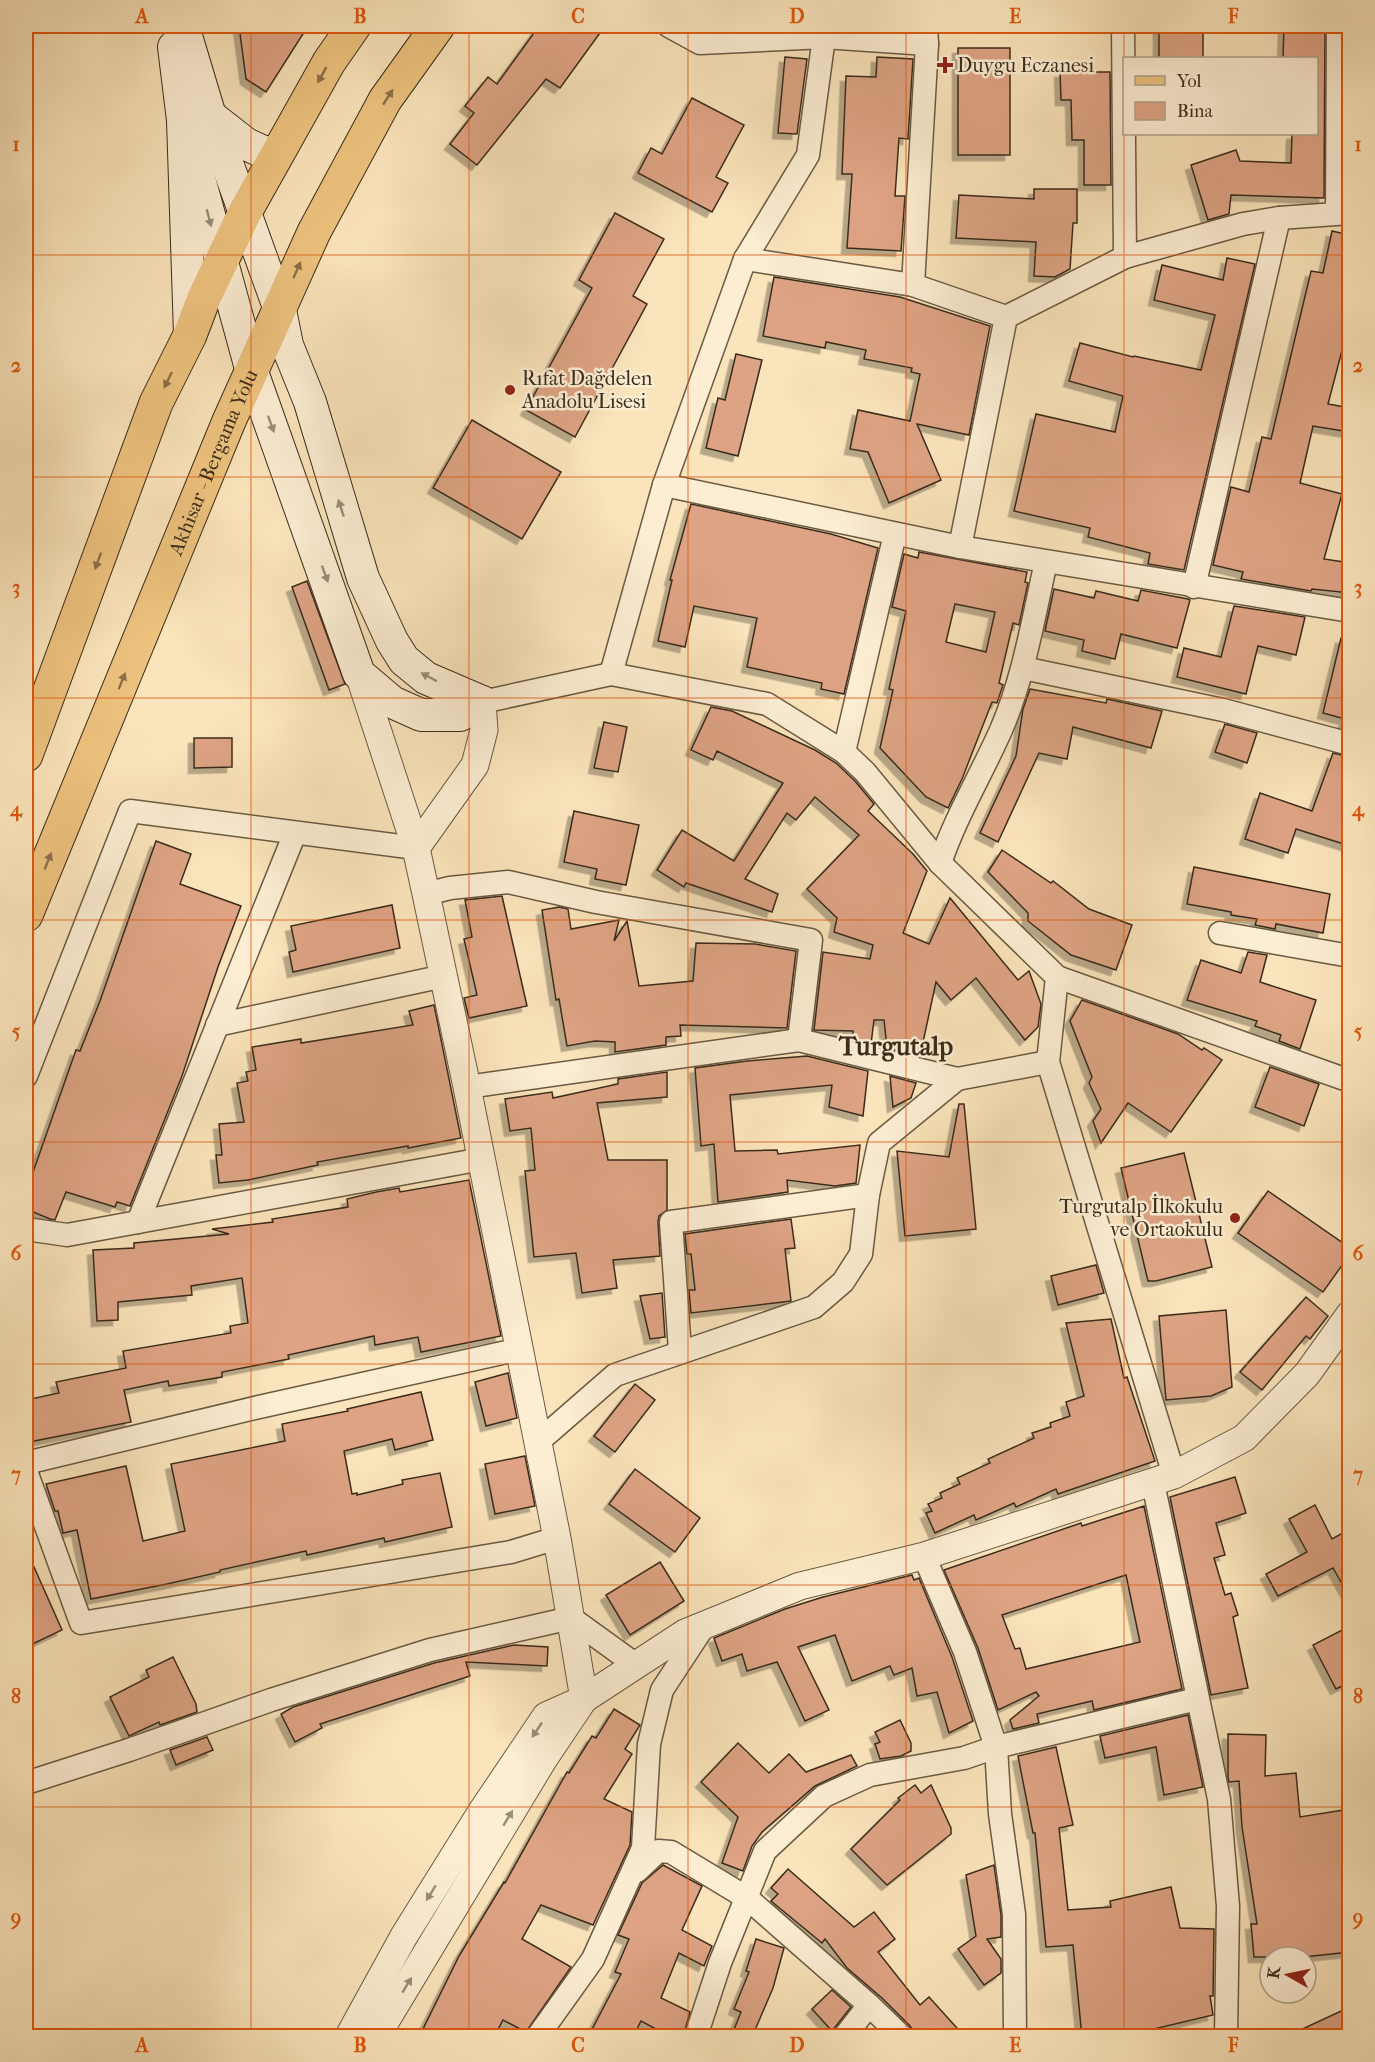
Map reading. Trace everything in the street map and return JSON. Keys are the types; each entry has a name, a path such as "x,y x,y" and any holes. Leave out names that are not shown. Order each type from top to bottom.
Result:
{"main road":[{"path":"172,26 197,118 244,214 280,310 287,345 310,402 363,578 392,641 404,660 426,678 482,702"},
{"path":"183,26 221,263 252,372 359,674 392,702 420,714 460,715 482,702"},
{"path":"27,746 156,404 190,335 204,298 244,214 329,62 354,26"},
{"name":"Akhisar - Bergama Yolu","path":"26,915 229,421 314,232 386,100 438,26"},
{"path":"197,118 270,155 282,146"},
{"path":"190,335 197,118"}],"street":[{"path":"669,26 700,43 927,35 913,285"},
{"path":"1123,26 1123,57"},
{"path":"745,259 913,285 1006,317 1125,257 1243,224 1278,218 1343,213 1338,26"},
{"path":"611,674 664,485 745,259 808,155 824,37"},
{"path":"1124,135 1125,257"},
{"path":"1194,587 1278,218"},
{"path":"960,547 1006,317"},
{"path":"664,485 960,547 1350,611"},
{"path":"844,752 895,534"},
{"path":"940,863 951,831 1001,729 1023,668 1046,562"},
{"path":"1023,668 1223,710 1350,744"},
{"path":"359,674 416,848 520,1349 557,1538 584,1699 543,1760 385,2022 379,2037"},
{"path":"416,848 475,765 484,730 482,702 611,674 767,704 844,752 865,772 940,863 1057,977 1350,1081"},
{"path":"26,1076 130,812 416,848"},
{"path":"138,1222 296,833"},
{"path":"426,894 450,888 508,882 596,902 811,940 799,1040"},
{"path":"1220,933 1350,956"},
{"path":"217,1025 444,976"},
{"path":"1057,977 1048,1062 1164,1479 1197,1699 1219,1799 1228,1906 1226,2037"},
{"path":"467,1087 799,1040 957,1079 1048,1062"},
{"path":"538,1442 615,1375 814,1307 843,1282 861,1254 867,1195 879,1143 957,1079"},
{"path":"26,1229 67,1235 482,1159"},
{"path":"680,1351 671,1222 867,1195"},
{"path":"349,2037 404,1936 482,1811 546,1716 584,1699 685,1633 800,1586 924,1556 1164,1479 1244,1438 1307,1374 1350,1314"},
{"path":"26,1463 259,1407 520,1349"},
{"path":"26,1471 81,1623 511,1552 557,1538"},
{"path":"924,1556 965,1652 996,1747 1000,1814 1014,1914 1015,2037"},
{"path":"26,1783 139,1747 271,1700 430,1650 571,1618 636,1665"},
{"path":"538,2037 593,1959 643,1848 649,1744 662,1690 704,1626"},
{"path":"696,2037 720,1963 765,1851 824,1796 870,1775 964,1758 996,1747 1197,1699"},
{"path":"629,1878 658,1851 671,1852 747,1898 869,2005 901,2037"},
{"path":"845,2037 869,2005"}],"building":[{"path":"239,26 308,26 266,92 246,79"},
{"path":"539,26 605,26 560,88 546,79 477,165 450,144 474,113 465,106 488,77 497,84"},
{"path":"1159,26 1203,26 1203,57 1159,57"},
{"path":"1284,26 1325,26 1324,198 1231,195 1229,214 1208,220 1191,165 1236,150 1240,161 1291,163 1292,135 1318,135 1318,57 1283,57"},
{"path":"958,48 1010,48 1010,155 958,155"},
{"path":"785,57 807,59 797,134 778,133"},
{"path":"877,57 913,59 908,139 899,138 895,196 905,196 901,251 847,248 852,174 842,174 846,76 876,77"},
{"path":"1060,72 1110,72 1111,185 1084,185 1084,140 1072,140 1071,100 1061,100"},
{"path":"692,98 744,125 716,177 728,183 712,212 638,173 651,148 662,154"},
{"path":"1034,189 1077,189 1077,223 1073,223 1070,269 1055,277 1034,276 1036,242 956,238 959,195 1034,199"},
{"path":"615,213 664,239 633,296 647,304 575,437 526,410 592,288 579,280"},
{"path":"1332,231 1350,235 1350,320 1328,404 1350,408 1350,432 1313,426 1300,483 1342,494 1324,559 1350,563 1350,593 1312,589 1311,591 1241,579 1243,572 1213,565 1231,487 1249,492 1262,437 1271,439 1311,271 1323,273"},
{"path":"1227,258 1255,264 1184,570 1148,564 1150,553 1088,537 1090,528 1014,511 1036,414 1115,432 1123,396 1069,381 1080,343 1133,357 1201,370 1215,315 1154,300 1162,265 1223,280"},
{"path":"774,277 900,297 990,326 969,435 917,424 941,480 889,503 868,452 850,449 858,410 910,421 920,374 911,372 912,368 864,359 866,350 826,342 825,348 763,336"},
{"path":"736,354 762,360 738,456 706,448 718,398 725,400"},
{"path":"472,420 561,472 522,539 433,488"},
{"path":"691,504 831,534 878,548 844,694 821,689 822,683 747,667 757,618 694,606 685,647 658,641 672,580 670,580"},
{"path":"919,552 1027,572 1025,582 1028,583 1019,625 1013,623 999,683 1003,685 997,703 992,702 962,779 948,808 926,797 880,748 893,690 889,689 906,611 892,607 904,554 918,558","holes":["955,604 995,612 986,652 946,642"]},
{"path":"307,581 345,684 329,690 292,587"},
{"path":"1054,589 1094,598 1096,591 1138,601 1141,590 1190,600 1177,648 1121,634 1115,659 1082,651 1084,640 1045,631"},
{"path":"1234,606 1305,617 1296,655 1258,646 1246,694 1177,677 1184,648 1221,657"},
{"path":"1341,638 1350,639 1350,730 1342,728 1345,719 1323,713"},
{"path":"1030,689 1106,703 1107,699 1162,711 1151,748 1073,727 1067,759 1039,753 998,842 980,833 1016,756 1023,709"},
{"path":"711,707 732,711 815,750 836,763 855,781 874,804 868,811 913,854 927,871 903,933 929,944 950,898 1018,980 1029,971 1041,1004 1038,1027 1025,1040 976,978 951,1000 936,982 920,1056 887,1048 884,1020 874,1020 871,1044 853,1039 853,1031 814,1030 823,952 870,959 873,945 834,932 837,918 807,889 859,835 815,797 796,820 787,813 745,879 778,894 772,912 686,883 684,887 657,870 682,830 734,861 783,783 717,751 713,760 691,750"},
{"path":"604,722 627,727 618,772 594,768"},
{"path":"1225,724 1257,733 1247,763 1215,752"},
{"path":"194,738 232,738 232,767 194,768"},
{"path":"1333,753 1350,757 1350,846 1296,829 1288,853 1245,839 1260,793 1312,811"},
{"path":"574,811 639,825 626,885 595,879 597,869 564,862"},
{"path":"156,841 191,854 180,884 241,906 182,1076 130,1206 117,1202 115,1207 66,1192 55,1220 50,1219 26,1209 26,1192 76,1050 80,1051 100,1001"},
{"path":"1002,850 1051,883 1053,881 1089,909 1132,925 1116,970 1071,955 1028,921 1028,913 988,872"},
{"path":"1194,867 1330,894 1323,933 1276,924 1275,929 1255,925 1257,919 1187,904"},
{"path":"502,896 527,1006 469,1018 464,998 477,995 464,939 472,937 465,900"},
{"path":"392,905 400,948 293,972 289,952 296,950 291,926"},
{"path":"559,907 568,909 571,929 619,920 614,941 627,921 639,986 693,981 696,943 755,944 796,951 787,1028 680,1025 681,1036 666,1037 666,1045 615,1052 615,1042 595,1041 567,1046 559,999 556,1000 542,910"},
{"path":"1248,952 1267,955 1260,982 1316,1000 1300,1049 1279,1041 1281,1035 1255,1026 1257,1021 1187,1000 1201,960 1241,973"},
{"path":"1082,1000 1178,1034 1222,1060 1171,1132 1128,1103 1101,1143 1093,1121 1101,1109 1089,1083 1092,1077 1070,1021"},
{"path":"434,1005 461,1138 317,1162 318,1165 248,1180 219,1183 216,1155 222,1155 219,1124 244,1122 237,1083 248,1081 246,1072 256,1070 252,1047 301,1039 301,1043 413,1025 409,1011"},
{"path":"807,1056 868,1071 863,1116 829,1107 832,1085 730,1095 735,1151 777,1150 778,1154 860,1145 856,1183 835,1186 787,1180 788,1192 718,1202 714,1144 701,1146 695,1068"},
{"path":"1270,1067 1319,1084 1304,1126 1255,1107"},
{"path":"667,1072 667,1097 597,1103 608,1160 667,1160 667,1210 659,1216 658,1222 660,1256 613,1260 617,1288 582,1293 576,1253 534,1257 525,1171 535,1170 531,1128 510,1131 505,1099 552,1092 553,1098 618,1084 618,1079"},
{"path":"890,1076 916,1083 911,1098 893,1107"},
{"path":"959,1104 964,1104 976,1229 905,1236 897,1151 949,1157"},
{"path":"1184,1153 1212,1267 1148,1281 1121,1168"},
{"path":"469,1180 501,1336 421,1352 418,1337 375,1345 374,1336 288,1355 289,1359 222,1372 222,1377 169,1386 168,1381 124,1390 131,1422 29,1442 26,1426 26,1400 59,1393 56,1382 126,1368 123,1351 231,1333 230,1326 248,1323 242,1278 191,1286 192,1295 118,1302 118,1320 97,1321 93,1250 134,1248 134,1243 229,1234 212,1229 273,1222 272,1219 348,1207 347,1199 376,1192 399,1188 400,1192"},
{"path":"1268,1191 1350,1248 1350,1254 1323,1292 1238,1233"},
{"path":"791,1219 795,1248 785,1249 791,1301 691,1313 689,1290 695,1290 691,1254 687,1254 685,1234"},
{"path":"1096,1265 1104,1293 1058,1305 1051,1276"},
{"path":"662,1293 665,1337 650,1339 640,1296"},
{"path":"1306,1297 1328,1316 1310,1339 1306,1336 1262,1390 1240,1372"},
{"path":"1226,1310 1232,1387 1211,1396 1166,1400 1159,1316"},
{"path":"1111,1319 1124,1378 1127,1377 1155,1461 1058,1494 1056,1489 1016,1507 1014,1503 976,1520 974,1515 935,1533 926,1513 932,1511 928,1504 942,1498 940,1493 960,1484 957,1478 990,1463 988,1459 1034,1438 1032,1433 1051,1427 1050,1423 1070,1416 1066,1402 1084,1396 1066,1323"},
{"path":"508,1373 517,1418 486,1426 475,1382"},
{"path":"635,1384 655,1400 615,1452 594,1436"},
{"path":"421,1392 433,1440 395,1450 392,1439 344,1451 352,1494 357,1493 357,1495 403,1484 402,1480 440,1473 452,1527 385,1542 384,1538 307,1555 306,1551 167,1584 91,1599 77,1530 63,1533 58,1511 55,1511 46,1484 126,1466 143,1541 185,1531 171,1464 285,1441 282,1424 348,1411 347,1409"},
{"path":"525,1456 535,1506 495,1514 485,1464"},
{"path":"635,1469 700,1518 675,1552 609,1504"},
{"path":"1235,1477 1246,1513 1216,1523 1225,1555 1214,1558 1225,1595 1231,1593 1238,1615 1233,1617 1248,1688 1211,1695 1170,1497"},
{"path":"1315,1505 1332,1539 1350,1529 1350,1598 1333,1568 1278,1596 1266,1574 1307,1552 1289,1519"},
{"path":"1144,1506 1182,1689 1094,1710 1092,1701 1037,1714 1039,1723 1013,1729 1010,1720 1039,1696 1036,1692 998,1710 978,1648 944,1570 1081,1523 1082,1526","holes":["1126,1575 1140,1642 1026,1669 1020,1648 1015,1649 1002,1615"]},
{"path":"26,1549 62,1630 26,1647"},
{"path":"660,1562 684,1601 630,1635 606,1595"},
{"path":"912,1575 914,1580 919,1578 952,1657 973,1721 949,1733 937,1692 917,1696 912,1668 894,1675 890,1666 852,1681 835,1635 798,1647 829,1710 805,1721 777,1662 747,1671 742,1654 722,1661 714,1638 785,1609"},
{"path":"1350,1626 1350,1682 1336,1689 1313,1645"},
{"path":"514,1645 548,1647 547,1666 466,1662 470,1676 320,1724 322,1728 295,1742 281,1714 293,1707 434,1663"},
{"path":"173,1657 196,1704 197,1712 160,1725 159,1722 129,1736 110,1697 149,1677 146,1670"},
{"path":"614,1709 640,1725 625,1749 632,1754 604,1799 632,1812 630,1845 593,1925 541,1905 522,1939 571,1967 526,2032 503,2020 494,2037 419,2037 459,1956 505,1883 567,1772 569,1773 592,1736 596,1738"},
{"path":"1188,1715 1203,1787 1164,1795 1156,1747 1105,1758 1100,1736"},
{"path":"900,1720 911,1743 911,1751 901,1756 880,1759 875,1744 880,1742 875,1732"},
{"path":"1228,1734 1266,1735 1265,1776 1296,1773 1300,1817 1350,1809 1350,1952 1318,1955 1318,1945 1258,1945 1258,1957 1254,1957 1251,1924 1257,1924 1242,1827 1239,1781 1229,1782"},
{"path":"207,1737 213,1750 176,1765 170,1750"},
{"path":"738,1743 769,1773 789,1754 806,1772 851,1755 857,1766 815,1786 762,1832 752,1846 743,1871 722,1863 738,1817 701,1782"},
{"path":"1056,1747 1073,1825 1059,1828 1068,1910 1111,1907 1110,1901 1171,1887 1180,1928 1214,1929 1213,1996 1210,1996 1213,2015 1120,2037 1082,2037 1073,1945 1046,1947 1035,1833 1033,1833 1018,1756"},
{"path":"915,1785 921,1793 931,1785 951,1828 951,1834 887,1885 851,1849 900,1800 898,1798"},
{"path":"663,1865 702,1886 682,1930 712,1946 704,1966 679,1953 661,1998 690,2012 683,2037 671,2037 641,2021 633,2037 588,2037 621,1974 615,1972 629,1939 618,1935 642,1883"},
{"path":"994,1865 1001,1915 1001,1937 987,1939 1001,1959 1001,1973 984,1985 958,1949 976,1936 966,1875"},
{"path":"788,1869 854,1927 874,1912 895,1939 878,1952 920,2005 929,1997 965,2037 917,2037 910,2026 882,1998 847,1968 825,1939 822,1943 771,1901 778,1894 771,1888"},
{"path":"756,1939 784,1948 773,1988 752,2037 731,2037 741,2012 734,2009 749,1972 746,1971"},
{"path":"832,1990 851,2007 832,2031 812,2009"},
{"path":"1350,2007 1350,2037 1285,2037"}],"place":[{"name":"Duygu Eczanesi","path":"945,65"},
{"name":"Rıfat Dağdelen Anadolu Lisesi","path":"510,390"},
{"name":"Turgutalp İlkokulu ve Ortaokulu","path":"1235,1218"}],"district":[{"name":"Turgutalp","path":"896,1046"}]}
